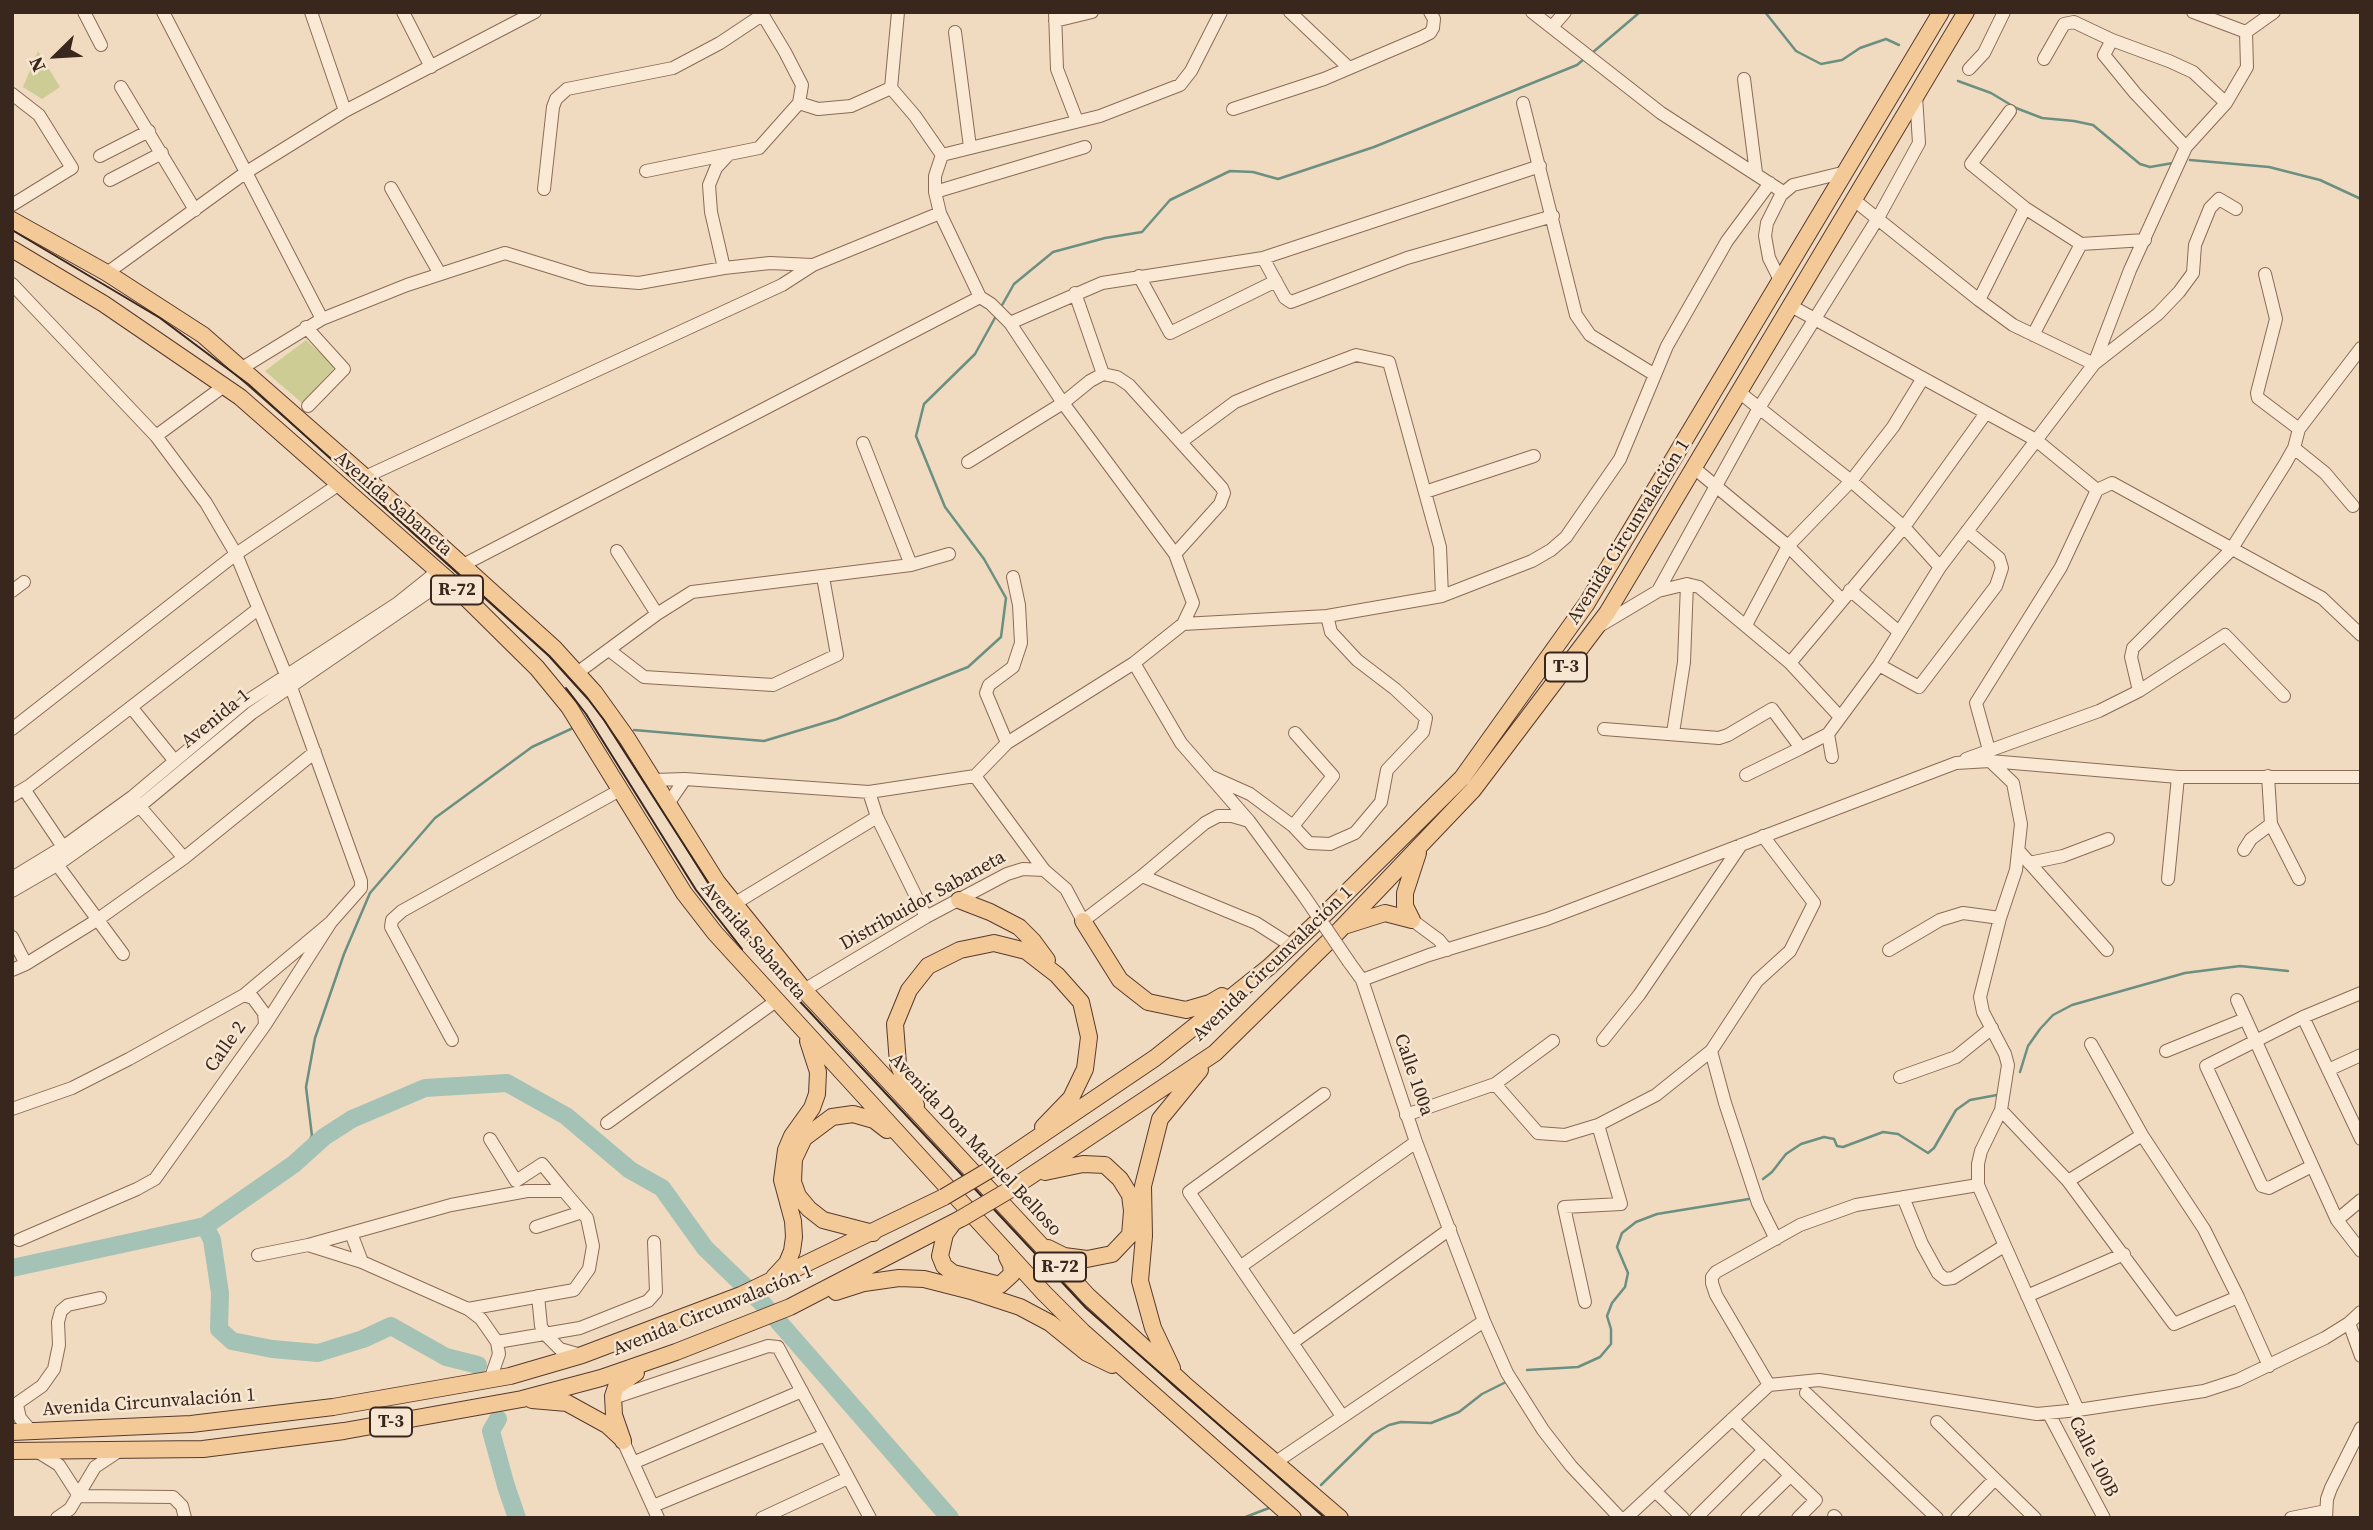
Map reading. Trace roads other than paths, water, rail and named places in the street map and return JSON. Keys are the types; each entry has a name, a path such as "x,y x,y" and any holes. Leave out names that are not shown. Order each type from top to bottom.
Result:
{"main road":[{"name":"Avenida Circunvalación 1","path":"12,1432 191,1424 333,1407 510,1376 582,1355 768,1284 944,1197 1019,1152 1155,1058 1269,967 1462,778 1587,603 1941,12"},
{"name":"Avenida Circunvalación 1","path":"12,1451 204,1449 344,1431 522,1399 601,1378 790,1307 958,1220 1036,1174 1215,1053 1344,926 1474,790 1596,628 1966,12"},
{"name":"Avenida Sabaneta","path":"12,220 107,274 203,335 463,565 578,673 601,701 734,904 804,990"},
{"name":"Avenida Sabaneta","path":"12,249 104,304 240,397 442,575 537,668 569,707 684,893 715,933 802,1030"},
{"path":"1412,920 1405,906 1405,893 1421,845"},
{"path":"958,900 1019,927 1081,1002 1089,1037 1085,1069 1071,1098 1019,1152"},
{"path":"1344,926 1385,913 1412,920"},
{"path":"1083,920 1121,980 1148,1002 1186,1010 1210,1003 1269,967"},
{"path":"921,1117 898,1064 895,1024 909,990 928,966 960,950 994,943 1027,951 1057,975"},
{"name":"Avenida Don Manuel Belloso","path":"804,990 1089,1297 1184,1384 1340,1518"},
{"path":"768,1284 787,1263 792,1251 793,1221 784,1195 783,1166 792,1136 812,1108 817,1094 818,1072 802,1030"},
{"name":"R-72","path":"802,1030 1004,1251 1083,1332 1292,1517"},
{"path":"1184,1384 1168,1362 1153,1328 1140,1280 1144,1236 1143,1186 1160,1119 1215,1053"},
{"path":"873,1233 823,1220 808,1209 798,1196 793,1182 797,1149 809,1133 832,1117 853,1114 874,1121 912,1150"},
{"path":"1036,1174 1083,1164 1105,1165 1120,1179 1130,1195 1132,1211 1130,1235 1112,1254 1087,1259 1064,1256 1037,1242"},
{"path":"958,1220 945,1234 940,1256 944,1266 953,1273 1000,1285 1012,1274 1004,1251"},
{"path":"790,1307 863,1283 899,1278 924,1279 971,1290 1020,1307 1050,1324 1087,1353 1128,1372"},
{"path":"624,1441 614,1415 612,1398 616,1387 625,1379 676,1352"},
{"path":"522,1399 567,1403 607,1425 624,1441"}],"street":[{"path":"84,12 101,45"},
{"path":"163,12 322,319"},
{"path":"311,12 345,111"},
{"path":"403,12 430,67"},
{"path":"107,274 245,173 345,111 535,12"},
{"path":"898,12 891,88 929,134 942,155"},
{"path":"1077,121 1057,69 1055,17 1092,12"},
{"path":"1207,12 1211,33"},
{"path":"942,155 1100,116 1180,85 1191,71 1221,12"},
{"path":"1290,12 1349,68"},
{"path":"1233,108 1349,68 1430,33 1435,22 1430,12"},
{"path":"1532,12 1661,113 1783,191"},
{"path":"1552,27 1565,12"},
{"path":"1969,69 1984,53 2004,12"},
{"path":"2193,12 2246,32"},
{"path":"2246,32 2274,12"},
{"path":"544,189 553,107 556,99 567,89 673,68 720,43 762,14 802,85 799,103 759,148 646,171"},
{"path":"2044,59 2064,24 2074,22 2193,72 2226,103"},
{"path":"955,32 970,147"},
{"path":"2094,364 2144,240 2186,147 2226,103 2247,67 2246,32"},
{"path":"2112,40 2104,55 2134,93 2186,147"},
{"path":"1744,79 1756,173"},
{"path":"121,87 195,210"},
{"path":"799,103 818,109 850,106 891,88"},
{"path":"12,94 39,115 72,168 12,205"},
{"path":"1658,591 1759,408 1878,218 1919,143 1916,96"},
{"path":"1523,103 1580,324 1590,335 1655,374"},
{"path":"2010,111 1971,163 2025,208 2081,244 2144,240"},
{"path":"100,156 149,131"},
{"path":"935,192 1085,147"},
{"path":"110,180 162,153"},
{"path":"724,268 711,212 709,185 716,168 729,155"},
{"path":"653,780 685,779 869,792 975,776 1007,743 1135,663 1182,624 1194,603 1175,554 1063,402 1007,320 986,300 940,213 935,192 935,176 942,155"},
{"path":"1007,320 1102,283 1263,258 1540,166"},
{"path":"1780,280 1769,258 1765,236 1767,223 1783,191 1793,185 1846,172"},
{"path":"1182,624 1327,616 1442,596 1532,561 1551,550 1566,537 1620,459 1667,346 1727,241 1770,183"},
{"path":"391,188 440,274"},
{"path":"1746,775 1828,734 1879,665 1940,566 2094,364 2158,314 2193,273 2195,245 2210,208 2219,199 2236,209"},
{"path":"1854,200 2014,325 2094,364"},
{"path":"1979,300 2025,208"},
{"path":"365,477 782,285 813,265 940,213"},
{"path":"1263,258 1287,301 1294,301 1407,258 1553,216"},
{"path":"2033,335 2081,244"},
{"path":"242,368 322,319 407,285 505,253 589,279 639,284 724,268 770,263 813,265"},
{"path":"2264,274 2276,319 2258,398 2299,429"},
{"path":"1139,276 1170,333 1276,281"},
{"path":"12,284 156,436 206,503 236,554 315,752 362,885 331,922 265,1025"},
{"path":"1075,293 1103,374"},
{"path":"463,565 986,300"},
{"path":"1791,306 2036,440 2097,491"},
{"path":"306,327 344,369 308,406"},
{"path":"2138,691 2131,657 2133,648 2231,550 2294,448 2299,429 2361,348"},
{"path":"1181,442 1235,402 1356,355 1389,362 1440,547 1442,596"},
{"path":"968,462 1063,402 1090,381 1103,374 1117,377 1129,385 1224,493 1220,504 1175,554"},
{"path":"1746,625 1788,546 1851,481 1893,428 1923,378"},
{"path":"156,436 224,386"},
{"path":"1739,392 1851,481 1904,527 1940,566"},
{"path":"1790,663 1904,527 1986,413"},
{"path":"863,443 911,565"},
{"path":"2294,448 2325,473 2354,506"},
{"path":"1424,492 1534,456"},
{"path":"1693,468 1846,595 1899,632"},
{"path":"2078,1410 1978,1185 1981,1151 2001,1110 2008,1065 2006,1054 1983,1012 1980,997 2000,918 2016,870 2021,824 2013,783 1989,756 1976,703 2061,567 2097,491 2112,483 2322,598 2361,635"},
{"path":"12,729 236,554 338,485"},
{"path":"1879,665 1919,687 1996,586 2002,568 1999,558 1967,531"},
{"path":"617,551 657,614"},
{"path":"578,673 657,614 692,592 911,565 949,554"},
{"name":"Avenida 1","path":"12,891 136,801 208,741 251,713 288,682 398,603 442,575"},
{"path":"609,650 644,677 773,685 837,655 823,577"},
{"path":"1007,743 986,693 989,685 1013,667 1021,642 1019,605 1013,577"},
{"path":"12,591 24,582"},
{"path":"1596,628 1658,591 1686,584 1699,587 1790,663 1840,717"},
{"path":"1673,733 1684,662 1686,584"},
{"path":"12,796 258,608"},
{"path":"1209,775 1250,794 1293,826 1309,843 1330,844 1355,833 1381,802 1387,770 1423,732 1426,718 1349,651 1331,632 1327,616"},
{"path":"1362,980 1547,919 1956,762 1989,756 2138,691 2225,635 2284,696"},
{"name":"Calle 100a","path":"1135,663 1181,743 1249,821 1362,980 1406,1115 1484,1321 1507,1373 1543,1430 1571,1466 1620,1518"},
{"path":"131,707 174,760"},
{"path":"1604,729 1719,737 1728,735 1772,709 1801,748"},
{"path":"1293,826 1333,776 1295,733"},
{"path":"1828,734 1832,757"},
{"path":"12,878 53,860 63,847 136,801 174,760 208,741"},
{"path":"12,970 97,920 184,858 315,752"},
{"path":"1989,756 2178,776 2361,777"},
{"path":"975,776 1044,870 1066,889 1083,920 1142,876 1205,823 1218,816 1232,816 1249,821"},
{"path":"2168,879 2178,776"},
{"path":"2268,776 2271,824 2299,879"},
{"path":"668,804 685,779"},
{"path":"24,789 63,847"},
{"path":"452,1041 391,927 392,920 402,911 620,790"},
{"path":"869,792 877,817 926,918"},
{"path":"136,801 184,858"},
{"path":"734,904 877,817"},
{"path":"2244,850 2250,839 2271,824"},
{"path":"1495,1084 1538,1133 1565,1135 1598,1125 1657,1095 1711,1051 1757,981 1790,951 1814,903 1763,836"},
{"path":"2029,863 2063,856 2108,839"},
{"path":"1603,1040 1639,995 1741,845"},
{"path":"2018,850 2107,950"},
{"path":"53,860 123,954"},
{"name":"Distribuidor Sabaneta","path":"804,990 1007,874 1023,869 1044,870"},
{"path":"1142,876 1256,923 1292,946"},
{"path":"1889,950 1940,920 1963,914 2000,918"},
{"path":"1412,920 1447,950"},
{"path":"244,995 331,922"},
{"path":"12,937 26,964"},
{"path":"2312,1166 2269,1188 2262,1186 2206,1068 2208,1064 2304,1017 2361,993"},
{"name":"Calle 2","path":"12,1109 72,1088 244,995 253,998 264,1013 265,1025 155,1179 65,1226 19,1240"},
{"path":"2237,1000 2337,1220 2361,1251"},
{"path":"607,1123 776,1001"},
{"path":"2304,1017 2361,1139"},
{"path":"2166,1051 2245,1019"},
{"path":"1900,1077 1956,1058 1992,1028"},
{"path":"1406,1115 1495,1084 1553,1041"},
{"path":"2091,1044 2142,1135 2204,1229 2269,1366"},
{"path":"1711,1051 1758,1203 1776,1239"},
{"path":"2328,1070 2361,1055"},
{"path":"1324,1094 1189,1192 1342,1416"},
{"path":"2001,1110 2068,1181 2174,1324 2238,1297"},
{"path":"1585,1302 1564,1207 1621,1204 1598,1125"},
{"path":"2068,1181 2142,1135"},
{"path":"490,1139 519,1186"},
{"path":"1240,1267 1416,1142"},
{"path":"468,1309 574,1290 589,1269 593,1246 587,1218 542,1164 519,1186"},
{"path":"1769,1385 1716,1294 1712,1277 1716,1272 1800,1225 1856,1205 1978,1185"},
{"path":"258,1255 308,1245 519,1186 564,1191"},
{"path":"1903,1197 1922,1244 1938,1273 1945,1279 1953,1278 2004,1245"},
{"path":"2337,1220 2361,1200"},
{"path":"536,1227 582,1212"},
{"path":"1292,1343 1450,1229"},
{"path":"351,1233 362,1262"},
{"path":"497,1342 580,1328 648,1301 656,1292 653,1242"},
{"path":"308,1245 362,1262 468,1309 481,1319 497,1342 499,1353 490,1380"},
{"path":"2027,1296 2124,1254"},
{"path":"538,1296 541,1326 545,1334 560,1349 582,1355"},
{"path":"32,1432 20,1418 15,1406 42,1386 54,1370 61,1311 68,1305 100,1298"},
{"path":"1626,1518 1769,1385 1819,1380 2049,1414 2204,1391 2269,1366 2325,1338 2361,1312"},
{"path":"1276,1462 1484,1321"},
{"path":"2348,1323 2361,1356"},
{"path":"612,1398 768,1346 778,1347 870,1518"},
{"path":"635,1462 802,1391"},
{"path":"1806,1393 1937,1518"},
{"name":"Calle 100B","path":"2049,1414 2104,1518"},
{"path":"1732,1419 1816,1500 1798,1518"},
{"path":"1937,1422 2035,1518"},
{"path":"2291,1518 2326,1514 2331,1488 2361,1427"},
{"path":"624,1441 656,1512 825,1434"},
{"path":"1696,1518 1764,1450"},
{"path":"57,1518 71,1509 95,1467 119,1451"},
{"path":"38,1452 59,1465 79,1496"},
{"path":"1748,1518 1790,1476"},
{"path":"762,1518 848,1478"},
{"path":"1957,1518 1995,1479"},
{"path":"1655,1491 1683,1518"},
{"path":"79,1496 173,1497 182,1506 184,1518"}],"waterway":[{"path":"1592,53 1640,12"},
{"path":"1765,12 1796,51 1821,64 1842,60 1860,48 1886,39 1899,45"},
{"path":"1001,307 1014,284 1053,252 1105,238 1142,232 1170,200 1230,171 1253,172 1278,179 1374,147 1577,65 1584,59"},
{"path":"1958,81 1991,93 2016,108 2042,118 2093,125 2140,164 2150,167 2173,163"},
{"path":"2190,160 2269,167 2320,180 2361,199"},
{"path":"634,730 764,741 837,719 968,667 1001,637 1006,598 984,559 945,507 916,436 924,404 975,354 996,316"},
{"path":"294,1164 312,1136 306,1087 315,1038 344,954 370,893 435,818 532,747 573,728"},
{"path":"2020,1072 2028,1046 2040,1029 2053,1015 2072,1005 2185,973 2240,966 2288,971"},
{"path":"12,1268 205,1226 294,1164 324,1137 352,1119 425,1088 507,1083 566,1116 630,1170 662,1188 705,1248 764,1305 950,1518"},
{"path":"1763,1179 1786,1154 1801,1144 1824,1137 1834,1139 1837,1146 1843,1147 1883,1132 1898,1134 1928,1153 1934,1148 1956,1110 1970,1100 1997,1095"},
{"path":"1527,1370 1578,1367 1600,1357 1611,1344 1611,1329 1607,1316 1612,1303 1625,1287 1628,1273 1617,1247 1622,1233 1636,1222 1657,1214 1749,1199"},
{"path":"205,1226 212,1240 220,1293 219,1329 232,1341 272,1349 318,1353 363,1339 391,1326 446,1357 478,1365"},
{"path":"1321,1485 1373,1434 1389,1425 1401,1422 1431,1423 1459,1412 1482,1394 1506,1382"},
{"path":"498,1419 491,1431 517,1518"},
{"path":"1243,1518 1269,1508"}],"tram line":[{"path":"12,230 160,318 248,384 549,656 604,720 738,929 779,979 1086,1308 1325,1518"},
{"path":"566,688 586,714 696,890 742,949"}]}
